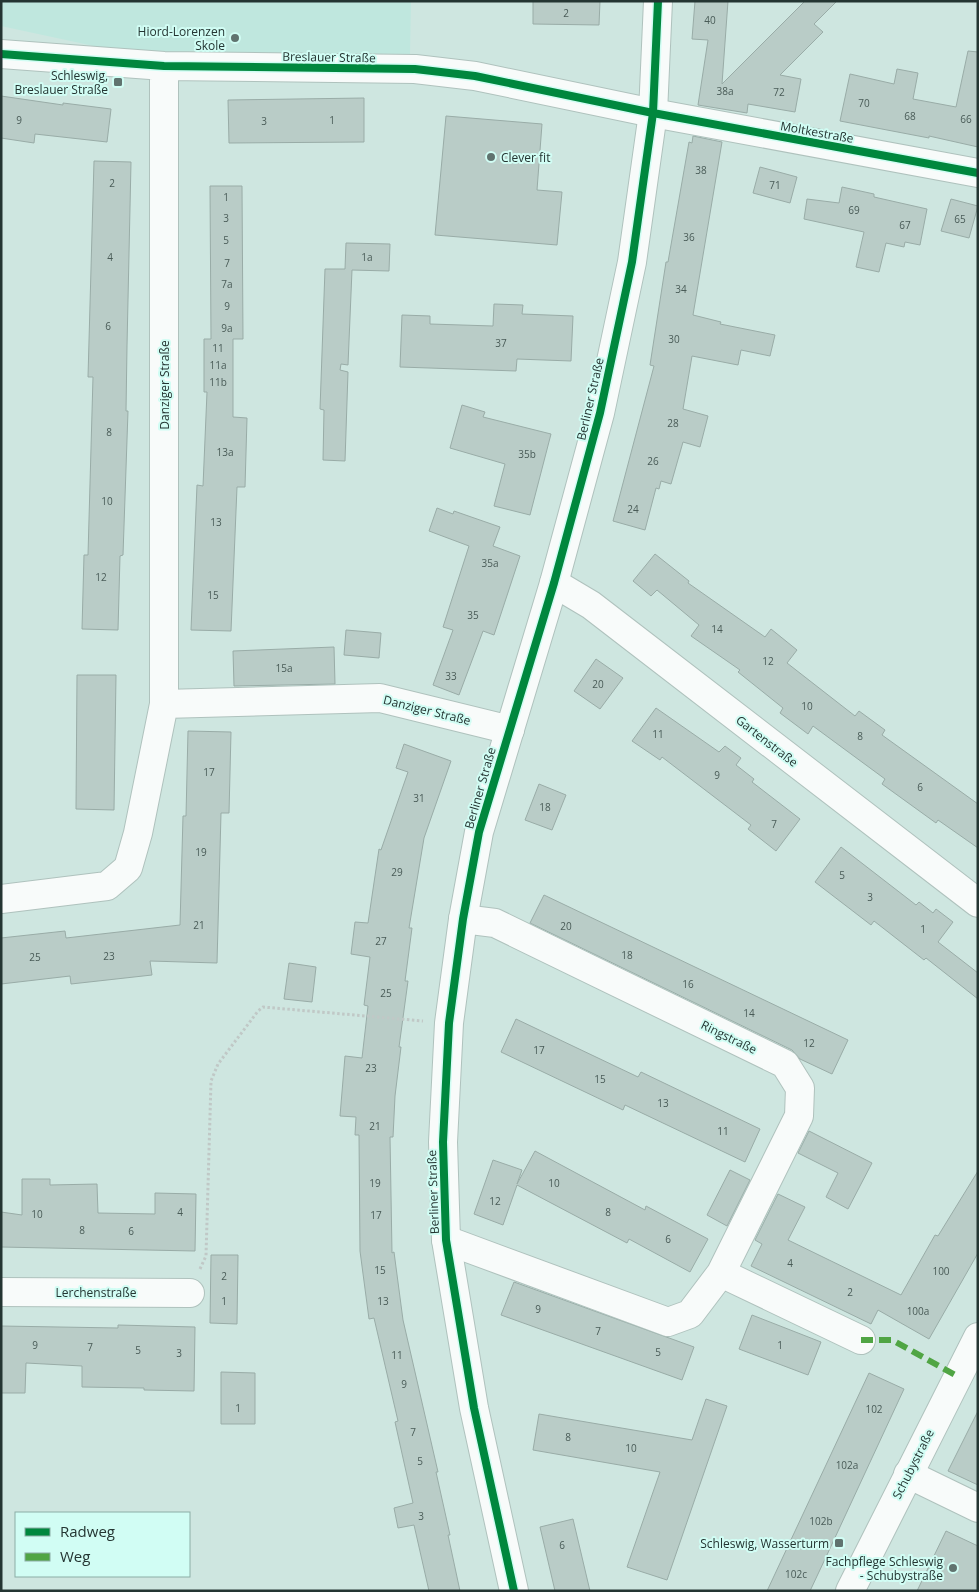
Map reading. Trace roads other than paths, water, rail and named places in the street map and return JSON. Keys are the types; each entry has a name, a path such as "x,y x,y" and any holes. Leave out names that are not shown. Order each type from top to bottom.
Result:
{"street":[{"name":"Berliner Straße","path":"514,1591 474,1408 446,1240 443,1142 449,1023 463,919 478,832 554,583 600,413 632,262 653,113 658,1"},
{"name":"Breslauer Straße","path":"1,54 164,66 415,69 475,76 653,113"},
{"name":"Danziger Straße","path":"1,899 106,886 128,868 138,833 164,704 164,66"},
{"name":"Moltkestraße","path":"653,113 978,173"},
{"name":"Gartenstraße","path":"554,583 591,605 978,903"},
{"name":"Danziger Straße","path":"164,704 380,698 510,730"},
{"name":"Ringstraße","path":"446,1240 668,1322 690,1314 721,1273 798,1116 800,1088 785,1064 495,924 463,919"},
{"path":"721,1273 860,1340"},
{"name":"Lerchenstraße","path":"1,1292 190,1293"},
{"name":"Schubystraße","path":"850,1591 978,1338"},
{"path":"908,1474 978,1508"}],"place":[{"name":"Hiord-Lorenzen Skole","path":"235,38"},
{"name":"Schleswig, Breslauer Straße","path":"118,82"},
{"name":"Clever fit","path":"491,157"},
{"name":"Schleswig, Wasserturm","path":"839,1543"},
{"name":"Fachpflege Schleswig - Schubystraße","path":"953,1568"}]}
